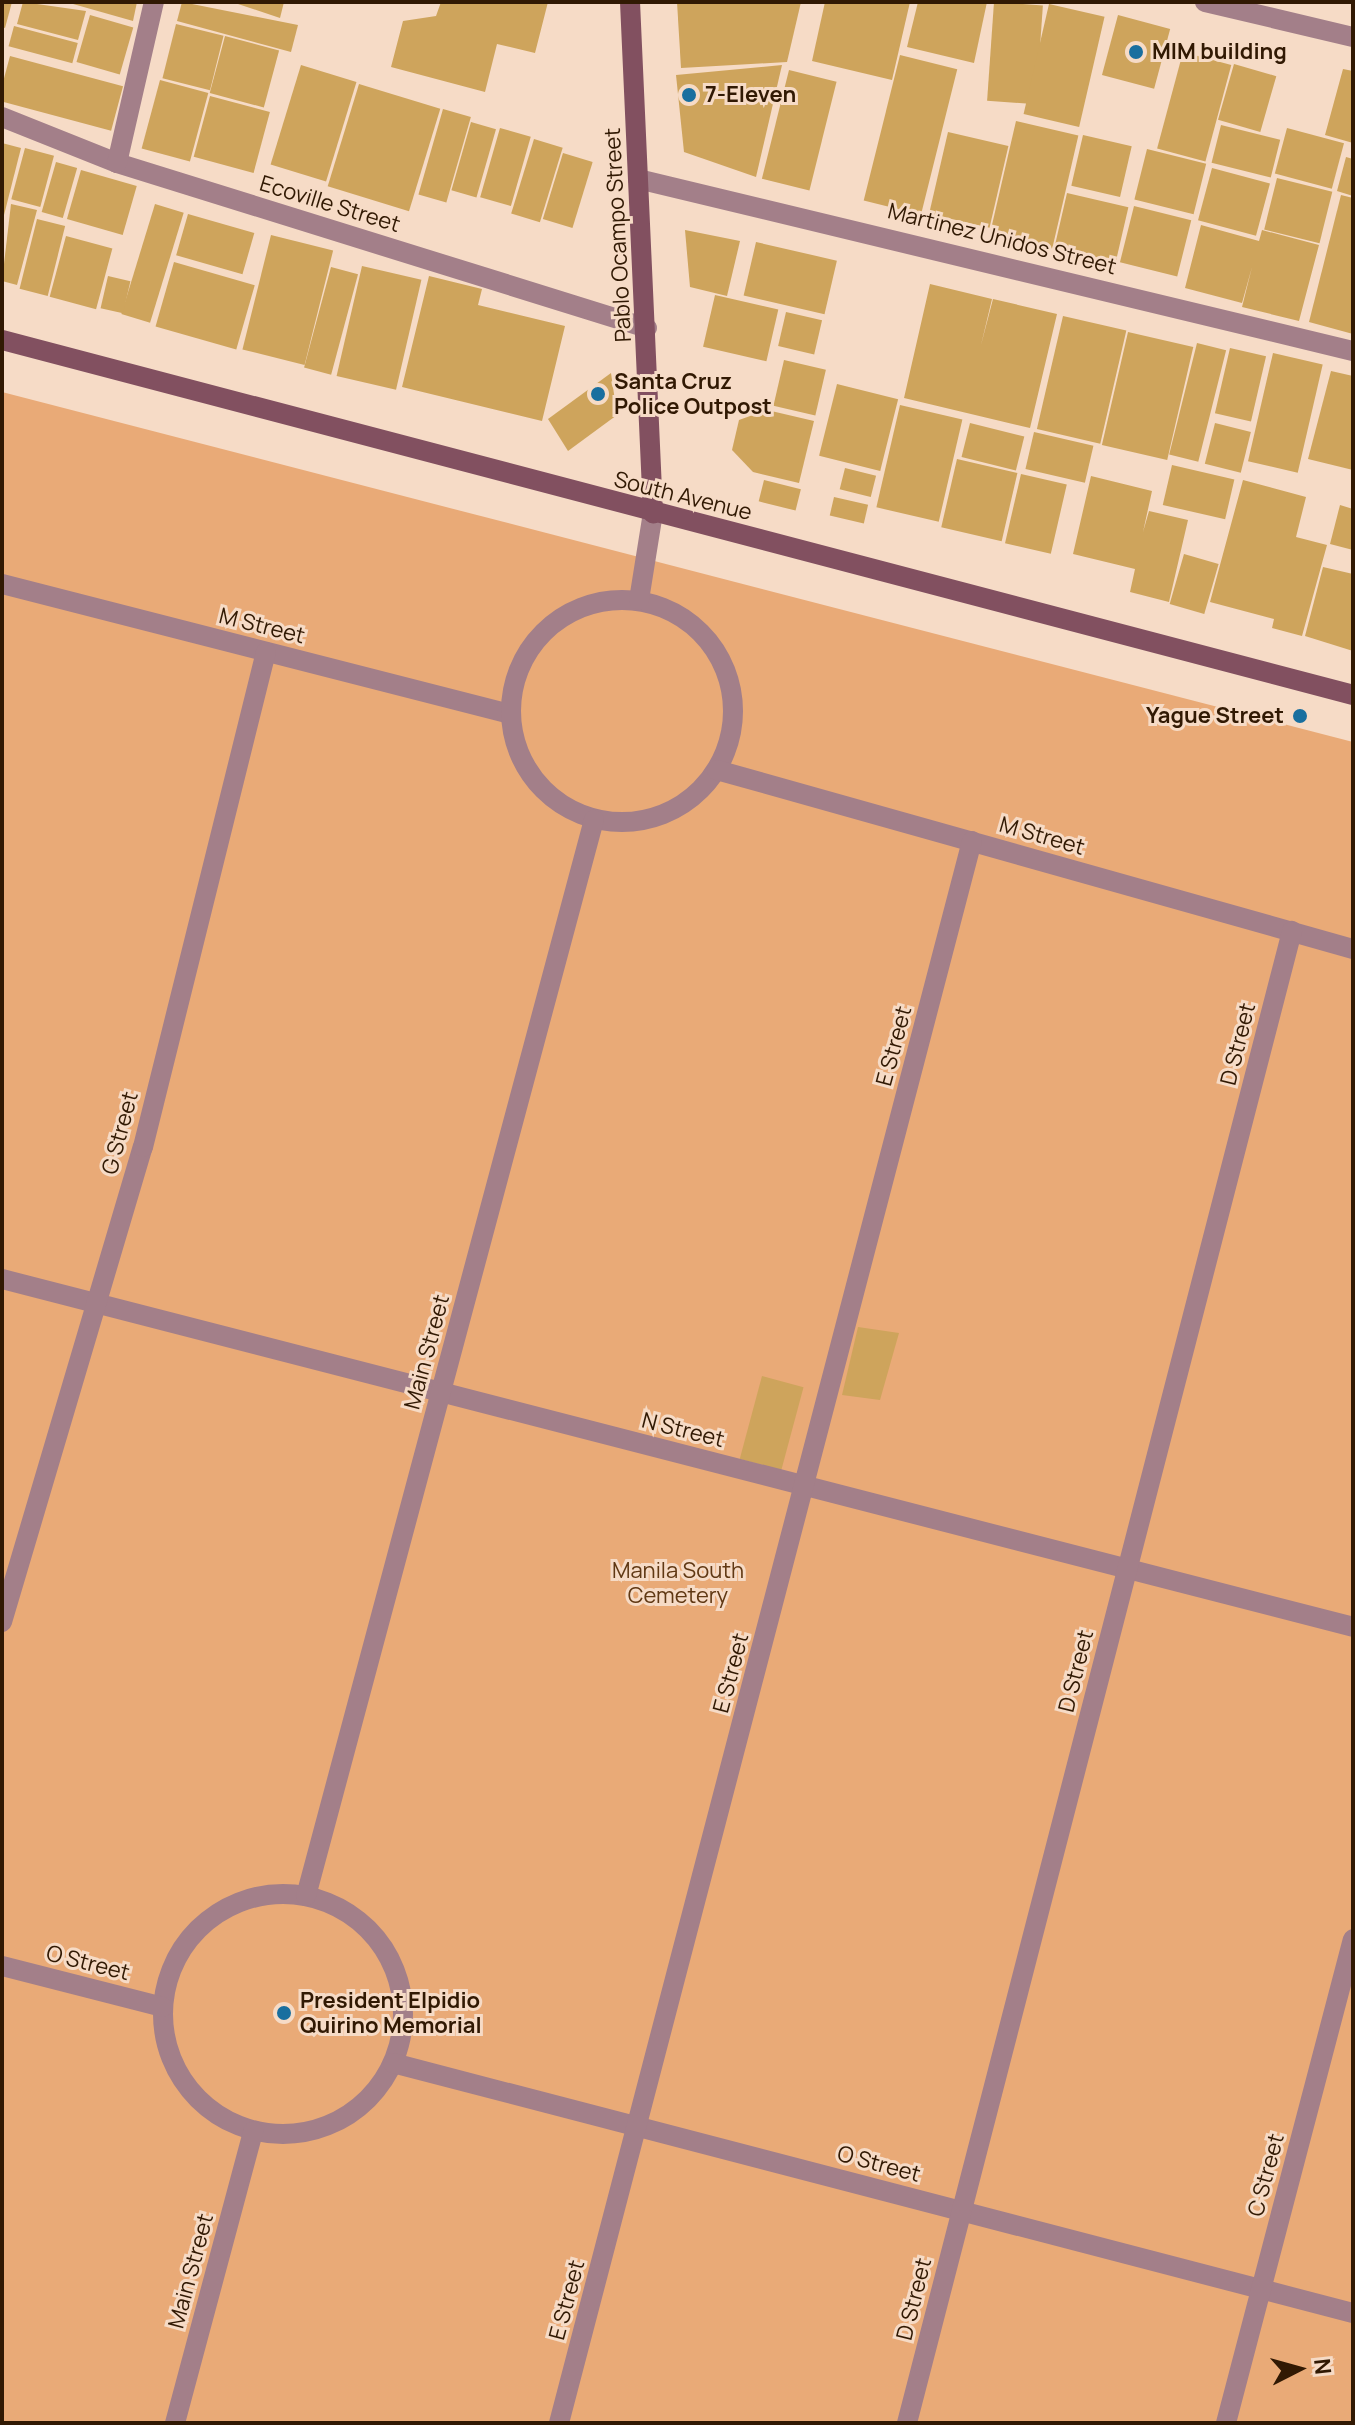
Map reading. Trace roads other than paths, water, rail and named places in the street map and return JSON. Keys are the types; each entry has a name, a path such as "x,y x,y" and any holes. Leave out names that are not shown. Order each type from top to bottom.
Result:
{"main road":[{"name":"Pablo Ocampo Street","path":"630,2 653,513"},
{"name":"South Avenue","path":"2,340 1353,695"}],"street":[{"path":"117,163 154,2"},
{"path":"1205,2 1353,37"},
{"name":"Ecoville Street","path":"2,117 117,163 647,328"},
{"name":"Martinez Unidos Street","path":"638,179 1353,351"},
{"path":"639,600 653,513"},
{"name":"M Street","path":"2,584 510,714"},
{"path":"639,600 674,611 703,634 724,664 733,699 731,736 717,770 695,797 664,815 629,824 594,820 561,805 535,781 510,714 527,652 549,627 576,609 639,600"},
{"name":"G Street","path":"2,1622 97,1303 266,652"},
{"name":"M Street","path":"717,770 1353,949"},
{"name":"Main Street","path":"306,1896 594,820"},
{"name":"E Street","path":"559,2423 972,841"},
{"name":"D Street","path":"907,2423 1292,931"},
{"name":"N Street","path":"2,1279 1353,1627"},
{"path":"273,1894 306,1896 356,1919 390,1959 403,2010 393,2063 370,2098 336,2123 295,2134 253,2131 196,2098 166,2040 163,2007 181,1953 210,1918 273,1894"},
{"name":"C Street","path":"1226,2423 1353,1939"},
{"name":"O Street","path":"2,1966 163,2007"},
{"name":"O Street","path":"393,2063 1353,2313"},
{"name":"Main Street","path":"175,2423 253,2131"}],"place":[{"name":"MIM building","path":"1136,52"},
{"name":"7-Eleven","path":"689,95"},
{"name":"Santa Cruz Police Outpost","path":"598,394"},
{"name":"Yague Street","path":"1300,716"},
{"name":"President Elpidio Quirino Memorial","path":"284,2013"}],"park label":[{"name":"Manila South Cemetery","path":"678,1582"}]}
